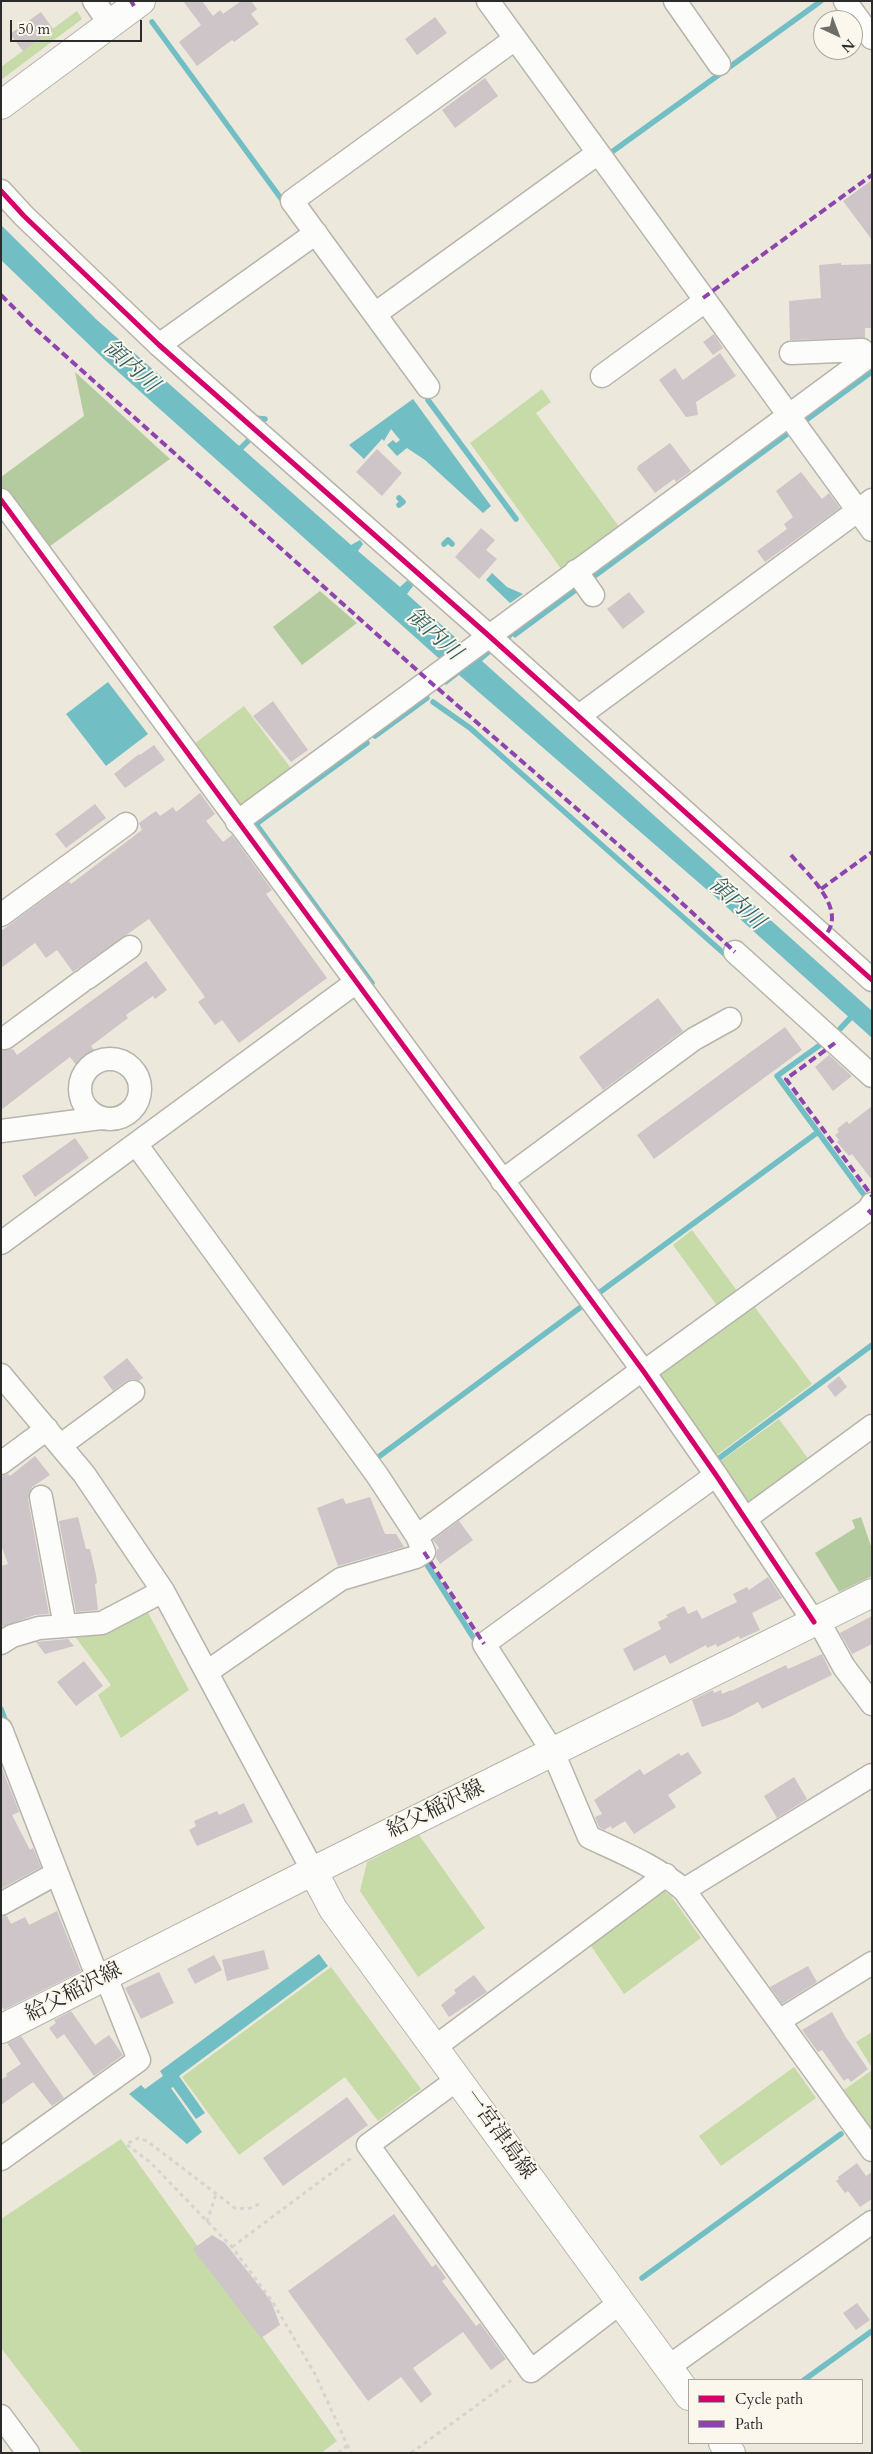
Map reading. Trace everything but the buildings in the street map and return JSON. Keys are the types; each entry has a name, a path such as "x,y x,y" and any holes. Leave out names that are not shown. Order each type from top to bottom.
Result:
{"main road":[{"path":"1,105 141,1"},
{"name":"給父稲沢線","path":"2,2027 102,1979 313,1871 872,1593"},
{"name":"一宮津島線","path":"313,1871 334,1909 688,2395"}],"street":[{"path":"94,1 110,24"},
{"path":"488,1 793,422 865,505 872,530"},
{"path":"675,1 719,64"},
{"path":"846,1 872,38"},
{"path":"428,387 292,201 515,39"},
{"path":"375,314 598,153"},
{"path":"1,191 24,216 158,345 579,716 872,980"},
{"path":"158,345 316,233"},
{"path":"602,376 705,300"},
{"path":"237,822 487,636 584,582 793,422 870,355 862,350 791,353"},
{"path":"1,500 355,983 643,1371 816,1621 844,1667 872,1704"},
{"path":"579,716 865,505"},
{"path":"1,915 126,824"},
{"path":"5,1038 130,947"},
{"path":"735,952 872,1076"},
{"path":"1,1242 355,983"},
{"path":"502,1181 694,1039 730,1019"},
{"path":"1,1131 101,1118 109,1119 125,1114 137,1102 139,1094 137,1077 126,1064 110,1059 94,1064 88,1069 80,1084 80,1093 87,1108 101,1118"},
{"path":"125,1114 139,1141 377,1476 417,1536 424,1552 416,1557 341,1579 207,1672"},
{"path":"417,1536 868,1210 872,1204"},
{"path":"1,1375 54,1437 117,1519 163,1591 313,1871"},
{"path":"1,1463 54,1437 133,1392"},
{"path":"745,1519 872,1426"},
{"path":"716,1475 484,1644 553,1752 590,1837 666,1875 684,1890 872,2150"},
{"path":"41,1497 65,1626"},
{"path":"1,1643 12,1636 39,1628 102,1623 163,1591"},
{"path":"1,1729 10,1780 57,1873 139,2060 1,2159"},
{"path":"684,1890 872,1775"},
{"path":"1,1904 57,1873"},
{"path":"435,2048 666,1875"},
{"path":"779,2021 872,1963"},
{"path":"458,2079 368,2145 531,2371 621,2302"},
{"path":"668,2367 872,2222"},
{"path":"1,2416 28,2453"}],"path":[{"path":"258,2204 248,2209 235,2208 147,2141 138,2138 126,2144 151,2163 232,2247 272,2302 315,2374 351,2453"},
{"path":"232,2247 368,2145"},
{"path":"207,2222 216,2194"},
{"path":"411,2453 524,2371 531,2371"},
{"path":"338,2453 348,2445"}],"green space":[{"path":"77,11 82,19 1,80 1,67"},
{"path":"75,372 170,459 46,549 1,489 1,477 84,416"},
{"path":"542,389 551,402 536,413 620,528 562,570 470,443"},
{"path":"320,591 357,623 302,665 273,627"},
{"path":"244,706 293,771 246,807 236,807 190,747"},
{"path":"692,1230 738,1292 718,1307 673,1245"},
{"path":"751,1302 812,1384 713,1458 652,1375"},
{"path":"779,1419 813,1465 752,1509 718,1463"},
{"path":"861,1517 872,1549 872,1576 839,1592 815,1553 855,1528 852,1520"},
{"path":"145,1607 189,1690 121,1738 98,1695 111,1685 71,1631"},
{"path":"419,1835 485,1928 418,1977 360,1891 367,1862"},
{"path":"663,1890 671,1896 701,1938 624,1994 589,1943"},
{"path":"331,1967 421,2089 378,2121 345,2077 239,2155 182,2077"},
{"path":"872,2032 872,2068 856,2042"},
{"path":"794,2067 816,2098 721,2166 699,2136"},
{"path":"872,2070 872,2139 838,2094"},
{"path":"121,2139 337,2441 321,2453 82,2453 1,2348 1,2219"}],"water":[{"name":"領内川","path":"1,225 97,320 351,545 360,540 363,544 358,551 400,587 411,577 416,582 407,594 466,647 491,646 494,651 482,661 872,1011 872,1038 720,901 459,675 446,685 443,682 444,663 106,361 1,260"},
{"path":"872,365 872,375 515,638 513,636 508,641 504,636"},
{"path":"413,399 491,506 483,513 425,460 407,448 397,456 387,445 393,440 396,443 400,440 391,429 384,441 382,439 364,459 349,445"},
{"path":"492,573 507,587 523,594 510,603 486,580"},
{"path":"108,682 148,734 106,766 66,714"},
{"path":"319,1954 328,1966 179,2076 205,2113 196,2119 173,2087 171,2088 202,2132 187,2144 129,2094 141,2085 145,2089 163,2076 160,2071"}],"waterway":[{"path":"609,154 821,1"},
{"path":"152,22 285,204"},
{"path":"428,400 516,519"},
{"path":"254,418 265,419"},
{"path":"236,453 252,437"},
{"path":"399,498 403,502 399,505"},
{"path":"444,544 448,540 452,544"},
{"path":"375,736 427,698"},
{"path":"433,702 470,728 729,958"},
{"path":"367,743 256,824 372,983"},
{"path":"840,1029 854,1014"},
{"path":"820,1045 777,1076 867,1199"},
{"path":"596,1295 818,1132"},
{"path":"373,1461 585,1304"},
{"path":"718,1459 872,1345"},
{"path":"424,1560 478,1645"},
{"path":"1,1709 7,1725"},
{"path":"642,2278 841,2134"},
{"path":"805,2379 872,2331"}],"marked path":[{"path":"131,1 134,6"},
{"path":"703,298 872,175"},
{"path":"1,295 30,324 428,680 622,848 735,952"},
{"path":"821,889 872,852"},
{"path":"791,855 816,883 829,905 832,916 830,927 824,937"},
{"path":"835,1043 786,1079 872,1196"},
{"path":"868,1210 872,1214"},
{"path":"424,1552 484,1644"}],"cycle path":[{"path":"1,191 24,216 159,345 488,635 872,980"},
{"path":"1,500 644,1372 716,1475 814,1622"}]}
